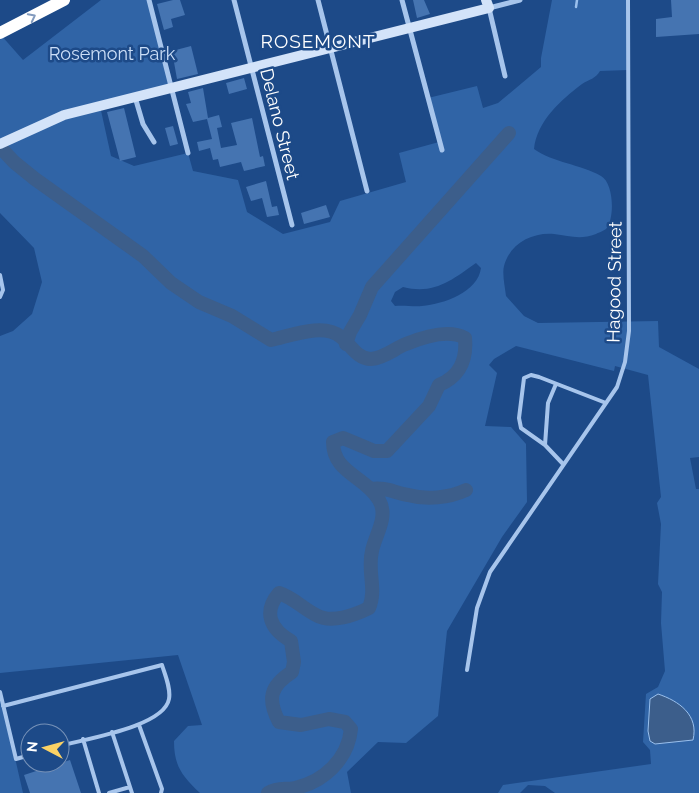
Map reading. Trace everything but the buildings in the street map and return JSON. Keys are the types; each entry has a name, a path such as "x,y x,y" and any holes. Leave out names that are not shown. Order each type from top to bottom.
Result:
{"highway":[{"path":"0,33 64,0"}],"street":[{"path":"148,0 188,153"},
{"name":"Delano Street","path":"234,0 292,225"},
{"path":"318,0 367,192"},
{"path":"402,0 442,150"},
{"path":"0,144 64,115 410,28 488,4 520,0"},
{"path":"488,4 506,76"},
{"path":"135,96 143,124 154,142"}],"lane":[{"name":"Hagood Street","path":"467,670 476,608 490,572 617,387 625,362 629,330 628,0"},
{"path":"0,275 3,290 0,297"},
{"path":"563,464 545,445 526,432 519,423 524,378 531,375 606,403"},
{"path":"545,445 548,404 556,384"},
{"path":"3,706 162,665 169,692 166,708 139,725 70,743"},
{"path":"0,692 16,759 20,758"},
{"path":"139,725 162,789 161,793"},
{"path":"112,732 132,793"},
{"path":"83,739 99,793"},
{"path":"109,793 130,787"}],"green space":[{"name":"Rosemont Park","path":"101,0 149,0 171,87 100,106 111,156 134,166 188,153 193,171 238,180 247,212 283,234 330,222 340,201 406,182 399,153 439,142 428,98 477,86 483,108 498,103 541,67 552,0 628,0 628,70 600,71 574,90 558,104 545,120 536,139 534,149 542,154 593,172 605,180 609,186 612,201 609,224 606,229 585,237 546,234 523,241 511,251 507,258 503,277 506,296 524,316 538,323 658,321 659,347 699,369 699,457 690,458 696,489 699,489 699,793 555,793 545,786 528,785 520,793 498,793 503,785 651,764 650,750 643,742 646,694 658,687 665,671 661,623 662,592 658,584 661,524 657,503 661,497 648,375 615,366 614,371 516,346 494,359 489,365 497,373 485,426 511,427 526,444 527,502 502,537 447,631 438,716 406,743 378,742 347,772 351,793 200,793 180,770 174,750 174,741 188,726 202,725 178,655 0,673 0,336 13,331 32,314 42,282 34,248 0,213 0,34 23,60","holes":["476,263 481,268 474,284 467,290 440,303 419,306 395,306 391,301 395,292 403,287 414,289 433,287 451,280"]},
{"path":"0,692 23,793 0,793"}],"shaded area":[{"path":"658,694 686,710 693,723 693,740 655,744 650,741 648,731 650,699"}],"waterway":[{"path":"576,7 577,0"},
{"path":"346,344 372,287 509,133"},
{"path":"0,147 14,162 35,179 143,256 171,283 199,302 232,316 271,340 307,331 326,331 341,337 362,357 371,359 381,357 406,344 428,337 451,334 465,338 465,353 457,372 439,385 429,406 387,451 374,451 343,438 333,442 334,452 338,461 373,492 382,506 382,519 371,558 371,601 369,608 363,611 343,618 329,619 316,615 279,593 271,607 271,620 278,631 291,641 294,662 292,672 279,682 275,688 272,700 279,722 301,725 329,719 345,722 351,729 349,740 340,759 325,775 306,785 268,793"},
{"path":"0,154 54,197 177,283"},
{"path":"370,489 385,489 415,497 430,498 452,495 466,490"}],"district":[{"name":"ROSEMONT","path":"318,41"}]}
